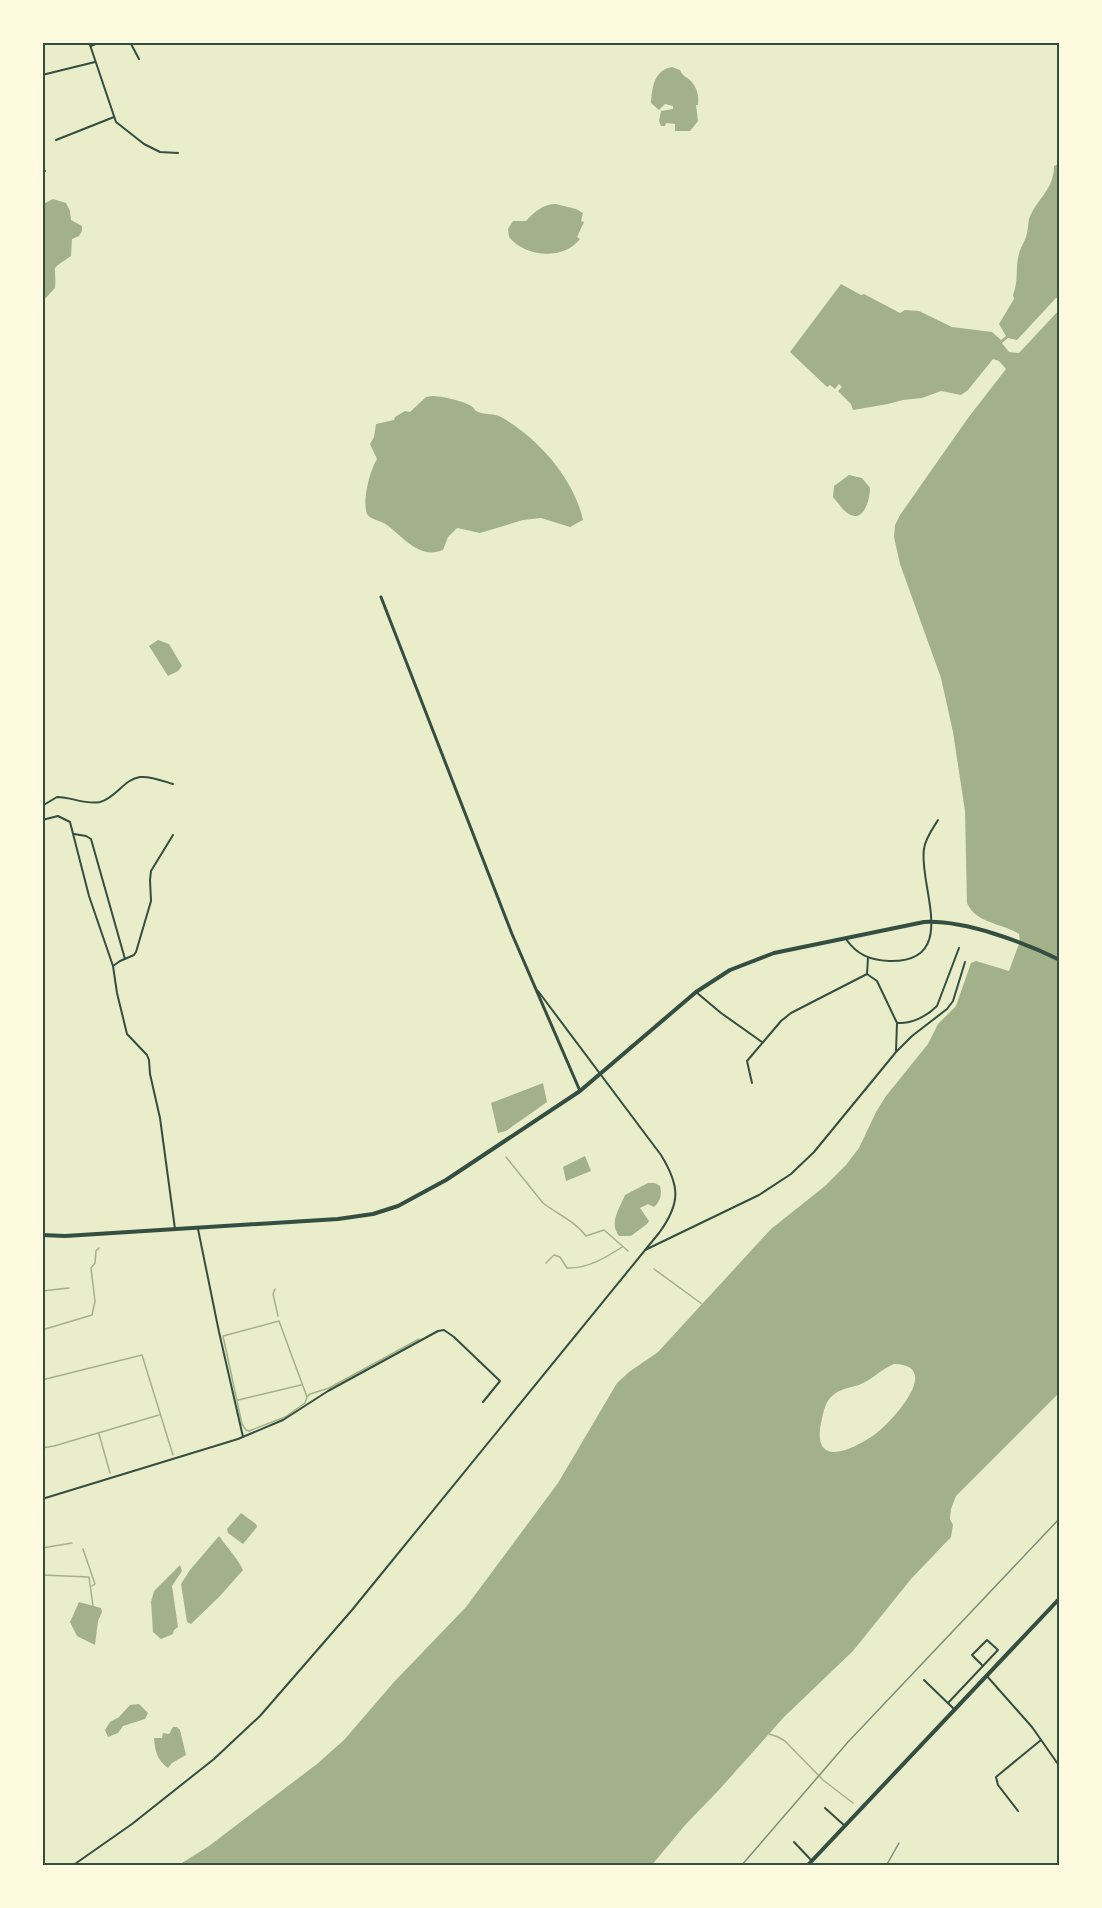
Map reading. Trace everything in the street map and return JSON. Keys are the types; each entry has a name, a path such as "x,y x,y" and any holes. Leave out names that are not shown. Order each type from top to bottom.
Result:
{"main road":[{"path":"42,1235 75,1236 338,1219 373,1214 398,1206 446,1180 580,1091 712,980 748,962 774,953 924,922 952,922 1025,945 1060,960"},
{"path":"807,1866 1060,1598"}],"street":[{"path":"89,42 116,122 144,144 160,152 178,153"},
{"path":"91,46 100,42"},
{"path":"130,42 139,59"},
{"path":"42,75 95,62"},
{"path":"56,140 114,117"},
{"path":"381,597 474,840 580,1091"},
{"path":"42,806 57,797 86,803 100,802 115,794 131,780 141,777 173,784"},
{"path":"42,820 57,816 67,819 74,834 89,896 114,966 117,993 127,1034 149,1060 160,1118 175,1229"},
{"path":"846,939 852,948 868,958 892,961 917,955 930,936 932,917 924,849 938,820"},
{"path":"74,834 91,839 124,959"},
{"path":"114,966 136,952 152,901 151,871 173,835"},
{"path":"897,1023 916,1019 931,1012 937,1006 959,948"},
{"path":"867,974 868,958"},
{"path":"642,1251 759,1195 791,1174 814,1152 896,1052 912,1036 947,1009 953,1001 965,962"},
{"path":"867,974 876,981 897,1023 896,1052"},
{"path":"752,1083 747,1061 791,1013 867,974"},
{"path":"72,1866 117,1835 214,1759 260,1716 367,1593 666,1223 675,1203 675,1183 671,1172 538,991"},
{"path":"696,992 762,1042"},
{"path":"198,1227 243,1437"},
{"path":"42,1499 243,1437 284,1420 328,1391 438,1331 444,1330 454,1337 500,1381 483,1402"},
{"path":"948,1703 983,1666 998,1650 987,1640 972,1655 983,1666"},
{"path":"987,1675 1007,1697 1060,1767"},
{"path":"924,1680 954,1709"},
{"path":"1018,1811 998,1785 996,1778 1041,1740"},
{"path":"825,1808 845,1826"},
{"path":"794,1842 812,1861"}],"shaded area":[{"path":"672,67 680,70 689,79 697,92 698,121 690,131 675,131 675,124 666,123 665,126 661,126 659,121 661,111 673,109 673,106 665,104 659,110 651,103 655,80 661,72"},
{"path":"1060,163 1060,298 1056,298 1017,340 1008,338 1002,343 1009,352 1019,353 1060,309 1060,1392 956,1496 951,1509 950,1519 953,1525 951,1537 911,1579 853,1651 784,1717 686,1824 651,1866 177,1866 209,1846 317,1764 344,1740 394,1682 466,1607 558,1483 617,1383 658,1352 771,1229 825,1186 846,1165 859,1148 886,1096 928,1044 938,1024 956,1006 971,963 976,961 1009,971 1020,941 1019,934 983,919 971,910 967,903 965,811 953,732 941,678 900,564 894,537 895,525 900,515 968,418 1006,369 999,361 993,359 968,390 961,395 941,391 922,398 853,410 851,404 838,391 842,387 839,384 835,389 830,385 827,387 790,352 841,284 900,313 905,310 919,311 952,327 992,332 1001,340 1006,336 999,324 1014,299 1018,259 1027,235 1029,219 1048,188 1054,166","holes":["894,1364 908,1367 915,1374 909,1396 882,1429 865,1441 845,1450 828,1451 822,1446 821,1423 826,1404 833,1395 864,1383"]},
{"path":"53,199 66,203 71,220 82,226 82,231 79,236 72,239 71,256 56,267 55,288 42,302 42,208 45,203"},
{"path":"556,204 583,213 581,221 584,222 577,237 580,239 573,246 564,251 544,254 524,249 509,237 508,229 513,221 526,221 539,209"},
{"path":"432,396 468,404 478,412 498,416 528,436 563,474 583,520 570,527 541,518 523,520 480,533 457,528 448,537 443,550 427,552 412,546 387,525 368,516 366,494 369,478 377,459 370,444 374,437 376,424 394,420 405,411 410,412 426,397"},
{"path":"849,475 862,478 870,488 867,505 857,516 846,512 833,497 834,486"},
{"path":"158,640 169,644 182,666 168,676 149,646"},
{"path":"543,1083 547,1102 506,1131 498,1133 491,1103"},
{"path":"585,1156 591,1171 566,1181 563,1167"},
{"path":"648,1183 660,1186 661,1191 660,1200 654,1207 648,1204 640,1208 649,1221 631,1236 619,1236 615,1221 625,1195"},
{"path":"241,1513 257,1527 243,1544 228,1533 227,1529"},
{"path":"219,1536 243,1570 191,1624 187,1622 181,1584"},
{"path":"180,1565 182,1571 172,1586 178,1627 173,1634 161,1639 153,1632 151,1602 154,1591"},
{"path":"79,1602 101,1608 95,1645 77,1636 70,1622"},
{"path":"139,1704 148,1713 145,1719 123,1726 118,1733 108,1737 105,1730 110,1722 119,1717 130,1705"},
{"path":"173,1727 180,1730 186,1755 168,1768 157,1755 154,1738 162,1738 163,1733 169,1734"}],"waterway":[{"path":"506,1157 543,1203 572,1222 586,1236 604,1230 628,1251"},
{"path":"546,1263 554,1255 560,1257 567,1268 582,1267 622,1247"},
{"path":"42,1330 92,1315 95,1301 91,1268 95,1263 96,1251 99,1248"},
{"path":"654,1269 702,1304"},
{"path":"42,1291 69,1288"},
{"path":"275,1289 273,1294 278,1316"},
{"path":"307,1397 279,1321 223,1336 242,1424 249,1431 285,1417 305,1403 310,1394 329,1388 419,1339"},
{"path":"42,1380 142,1355 173,1455"},
{"path":"238,1400 301,1385"},
{"path":"42,1448 159,1415"},
{"path":"99,1434 110,1473"},
{"path":"42,1548 72,1543"},
{"path":"83,1549 95,1584 92,1586"},
{"path":"42,1575 89,1577 93,1606"},
{"path":"769,1734 785,1741 823,1780 853,1803"}],"railway":[{"path":"741,1866 848,1742 1060,1518"},
{"path":"886,1866 899,1843"}]}
